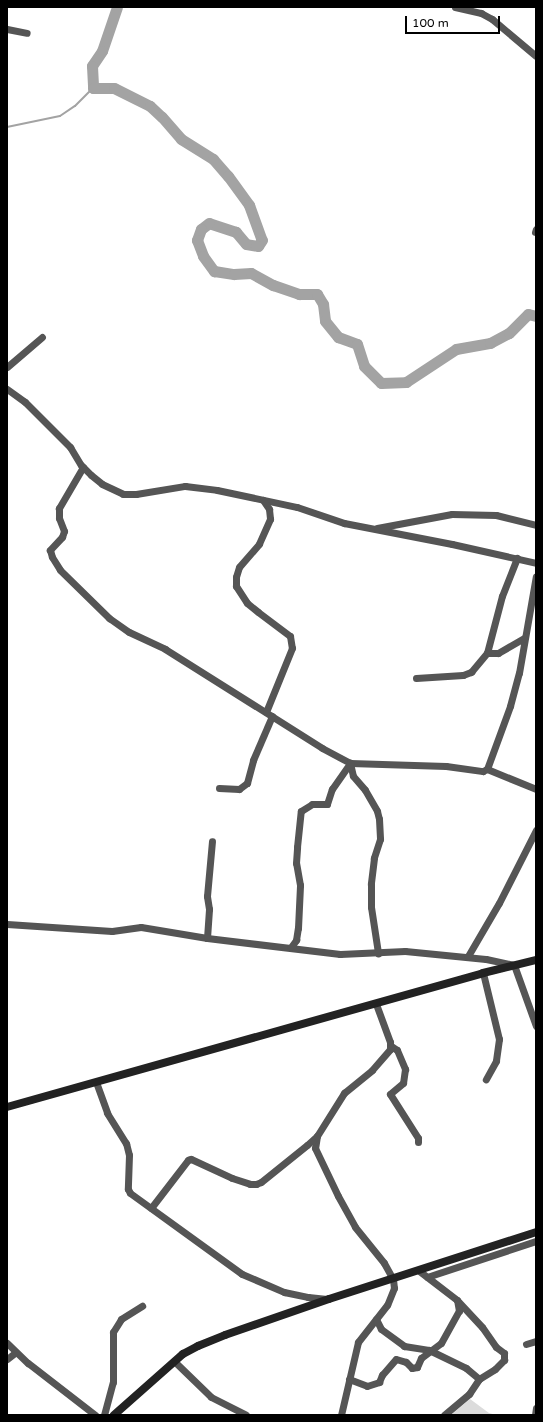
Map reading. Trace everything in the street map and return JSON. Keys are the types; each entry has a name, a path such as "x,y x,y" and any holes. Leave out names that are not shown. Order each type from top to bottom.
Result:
{"street":[{"path":"455,7 481,14 492,19 536,56"},
{"path":"7,29 27,33"},
{"path":"7,367 42,337"},
{"path":"7,389 25,402 65,442 83,467 102,484 123,494 136,494 185,486 217,490 311,511 344,522 536,563"},
{"path":"83,467 59,508 59,518 64,531 62,537 50,550 56,564 109,618 129,632 165,649 322,748 350,763 446,766 483,771 487,769 536,790"},
{"path":"219,788 238,789 247,783 253,760 292,648 290,636 247,603 236,586 236,577 239,567 259,544 270,519 269,509 263,500"},
{"path":"373,528 452,514 496,515 536,525"},
{"path":"416,678 463,675 471,672 487,653 502,596 518,558"},
{"path":"487,769 510,706 519,673 536,576"},
{"path":"487,653 498,653 524,638"},
{"path":"291,947 296,940 298,928 300,885 296,863 296,847 301,811 312,804 327,804 332,789 350,763"},
{"path":"350,763 353,776 365,790 377,811 379,819 380,839 374,858 371,884 371,907 378,953"},
{"path":"468,956 499,903 536,830"},
{"path":"207,938 209,909 207,896 212,841"},
{"path":"7,924 112,931 141,927 207,938 340,954 405,951 468,956 514,965"},
{"path":"7,1107 483,973 536,960"},
{"path":"514,965 536,1026"},
{"path":"483,973 499,1039 496,1061 486,1079"},
{"path":"376,1004 391,1046 397,1050 405,1069 403,1083 390,1094 418,1138 418,1142"},
{"path":"151,1208 188,1160 250,1184 256,1184 267,1177 317,1136 344,1093 372,1070 388,1053 391,1046"},
{"path":"96,1082 108,1112 126,1143 129,1155 128,1189 133,1196 242,1274 284,1292 308,1298 329,1299"},
{"path":"317,1136 315,1148 338,1196 355,1227 384,1262 393,1279 394,1288 393,1294 358,1342 341,1415"},
{"path":"114,1415 190,1349 225,1335 329,1299 536,1232"},
{"path":"428,1277 536,1241"},
{"path":"418,1270 457,1300 482,1327 496,1346 504,1353 504,1360 495,1370 479,1379 469,1394 444,1415"},
{"path":"349,1379 367,1386 379,1382 382,1375 396,1359 406,1362 412,1368 417,1367 421,1358 429,1350 440,1343 459,1310 457,1300"},
{"path":"104,1415 113,1382 113,1332 121,1319 142,1306"},
{"path":"376,1319 381,1329 404,1346 429,1350 466,1368 479,1379"},
{"path":"526,1344 536,1341"},
{"path":"7,1343 16,1352 95,1415"},
{"path":"7,1359 16,1352"},
{"path":"175,1362 211,1397 246,1415"},
{"path":"535,1415 536,1408"}],"shaded area":[{"path":"470,1399 489,1413 496,1415 451,1415"}],"waterway":[{"path":"117,7 102,51 92,66 93,88 114,88 150,106 162,117 181,139 213,159 228,176 249,205 262,240 258,246 246,244 236,232 209,223 201,229 197,240 203,256 214,271 234,274 251,273 273,285 299,294 317,294 323,304 325,321 338,337 357,344 364,366 381,383 406,382 456,349 490,343 509,333 528,314 536,316"},
{"path":"7,127 60,116 75,106 93,88"}]}
